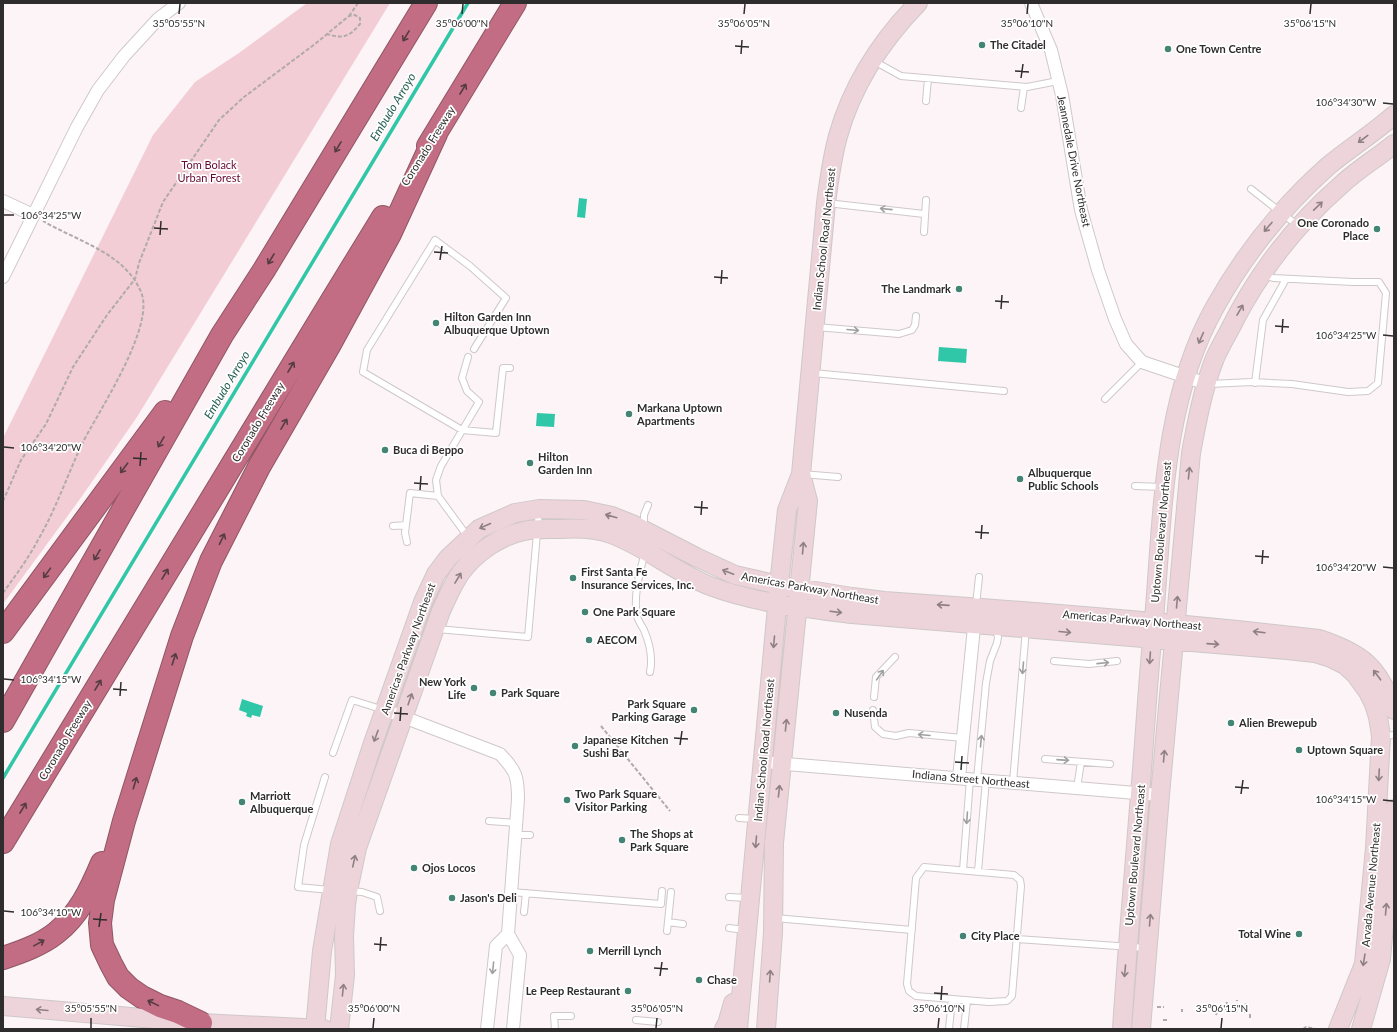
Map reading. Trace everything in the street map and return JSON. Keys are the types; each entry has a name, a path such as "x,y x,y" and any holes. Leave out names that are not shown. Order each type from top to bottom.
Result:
{"highway":[{"path":"3,721 222,335 264,270 426,3"},
{"name":"Coronado Freeway","path":"3,842 334,296 436,134 515,3"},
{"path":"201,1023 142,997 118,977 110,964 102,945 100,923 103,900 124,821 182,636 211,561 256,473 329,346 390,234 436,134"},
{"path":"3,632 222,335"},
{"path":"3,958 34,946 56,934 70,920 83,903 94,883 102,863 124,821"}],"street":[{"path":"3,277 77,127 98,90 129,51 158,19 179,3"},
{"name":"Indian School Road Northeast","path":"738,1029 779,584 787,510 801,474 826,203 831,168 838,136 865,72 885,42 918,3"},
{"name":"Jeannedale Drive Northeast","path":"1031,3 1051,50 1081,210 1098,270 1115,319 1126,344 1142,362 1207,384"},
{"name":"Uptown Boulevard Northeast","path":"1122,1029 1152,630 1165,487 1174,419 1186,377 1197,345 1213,310 1264,231 1293,199 1328,166 1394,115"},
{"name":"Uptown Boulevard Northeast","path":"1141,1029 1160,795 1191,453 1198,416 1207,384 1215,358 1238,313 1262,274 1283,244 1299,226 1342,184 1394,144"},
{"path":"3,201 34,215"},
{"name":"Indian School Road Northeast","path":"766,1029 773,918 774,843 808,501 801,474"},
{"name":"Americas Parkway Northeast","path":"318,1029 322,951 340,891 357,848 449,592 462,572 474,545 479,529 516,513 556,508 591,511 612,516 645,540 682,572 709,585 729,592 798,607 852,614 984,617 1175,632 1315,653 1331,658 1345,665 1355,674 1368,692 1387,735"},
{"name":"Americas Parkway Northeast","path":"339,1029 345,975 344,936 340,891 340,844 423,602 436,574 448,558 474,545 504,538 524,530 584,528 645,540 735,575 779,584 984,617 1152,630"},
{"path":"973,779 963,738 984,617"},
{"name":"Americas Parkway Northeast","path":"1175,632 1233,629 1311,638 1332,643 1354,654 1371,667 1387,691 1394,710"},
{"path":"386,710 433,730 500,754 512,768 518,782 508,934 520,955 513,1029"},
{"name":"Arvada Avenue Northeast","path":"1361,1029 1381,959 1387,735"},
{"name":"Indiana Street Northeast","path":"763,762 1160,795"},
{"name":"Arvada Avenue Northeast","path":"1338,1029 1364,964 1383,849 1394,809"},
{"path":"724,1029 727,1024 737,987 747,933"},
{"path":"487,1029 496,946 508,934"},
{"path":"768,1001 776,1029"},
{"path":"3,1006 201,1023 318,1029"}],"lane":[{"path":"872,61 901,76 928,79 1024,87 1058,81"},
{"path":"926,100 928,79"},
{"path":"1021,108 1024,87"},
{"path":"1251,189 1299,226"},
{"path":"924,232 926,220 924,214 926,200"},
{"path":"826,203 924,214"},
{"path":"474,349 506,298 470,266 434,240 366,350 363,372 462,430 496,433 503,368 510,368"},
{"path":"1207,384 1255,382 1292,384 1348,392 1368,391 1378,383 1386,293 1379,282 1286,279 1273,278 1262,274"},
{"path":"1255,382 1263,320 1286,279"},
{"path":"814,327 899,334 912,330 916,325 916,316"},
{"path":"468,358 462,378 467,391 479,402 441,466 436,480 438,496 474,545"},
{"path":"1105,399 1142,362"},
{"path":"810,372 1004,391"},
{"path":"801,474 838,477"},
{"path":"1135,486 1165,487"},
{"path":"407,542 406,525 410,493 438,496"},
{"path":"648,506 644,515 645,540 636,592 637,616 647,638 652,660 650,672"},
{"path":"435,629 528,637 539,509"},
{"path":"393,526 406,525"},
{"path":"963,870 986,682 990,661 998,637 984,617 979,577"},
{"path":"1013,782 1035,621"},
{"path":"874,697 876,677 895,656"},
{"path":"1054,661 1089,664 1117,661"},
{"path":"332,753 352,700 386,710"},
{"path":"873,710 875,727 883,734 896,736 909,733 963,738"},
{"path":"1045,759 1110,764"},
{"path":"1077,788 1081,762"},
{"path":"324,777 304,845 298,887 362,892 377,897 380,911"},
{"path":"973,779 978,871"},
{"path":"740,818 758,819"},
{"path":"488,821 516,823"},
{"path":"515,836 530,835"},
{"path":"924,867 978,871 1014,875 1020,880 1021,886 1012,996 1006,1000 989,1002 916,996 910,991 908,984 916,878 924,867"},
{"path":"511,892 661,904 662,891"},
{"path":"667,931 671,892"},
{"path":"524,912 526,893"},
{"path":"728,897 750,898"},
{"path":"773,918 912,930"},
{"path":"668,922 683,924"},
{"path":"729,928 747,933"},
{"path":"1017,939 1148,948"},
{"path":"949,1029 952,999"},
{"path":"964,1029 967,1001"},
{"path":"555,1029 554,1016 571,1016"},
{"path":"636,1020 658,1022"}],"path":[{"path":"3,501 21,460 46,424 73,367 107,315 135,279 139,263 163,202 219,120 244,97 349,16 358,3"},
{"path":"327,34 344,37 353,32 360,24 360,18 355,15 349,16"},
{"path":"3,593 38,540 82,444 126,364 135,344 143,308 142,294 135,279 129,272 96,249 34,215"},
{"path":"601,726 670,811"},
{"path":"1226,1012 1227,1000"},
{"path":"1236,1012 1237,1000"},
{"path":"1245,1013 1246,1001"},
{"path":"1216,1015 1217,1011"},
{"path":"1303,1029 1306,1027 1316,1029"}],"green space":[{"name":"Tom Bolack Urban Forest","path":"307,3 390,3 137,417 80,499 3,604 3,438 153,135 195,82 239,53"}],"shaded area":[{"path":"579,198 587,199 585,218 577,217"},
{"path":"939,347 967,349 966,363 938,361"},
{"path":"537,413 555,414 554,427 536,426"},
{"path":"242,699 263,706 260,717 252,715 251,718 246,716 247,713 239,710"}],"waterway":[{"name":"Embudo Arroyo","path":"3,778 468,3"}],"place":[{"name":"The Citadel","path":"982,45"},
{"name":"One Town Centre","path":"1168,49"},
{"name":"One Coronado Place","path":"1377,229"},
{"name":"The Landmark","path":"959,289"},
{"name":"Hilton Garden Inn Albuquerque Uptown","path":"436,323"},
{"name":"Markana Uptown Apartments","path":"629,414"},
{"name":"Buca di Beppo","path":"385,450"},
{"name":"Hilton Garden Inn","path":"530,463"},
{"name":"Albuquerque Public Schools","path":"1020,479"},
{"name":"First Santa Fe Insurance Services, Inc.","path":"573,578"},
{"name":"One Park Square","path":"585,612"},
{"name":"AECOM","path":"589,640"},
{"name":"New York Life","path":"474,688"},
{"name":"Park Square","path":"493,693"},
{"name":"Park Square Parking Garage","path":"694,710"},
{"name":"Nusenda","path":"836,713"},
{"name":"Alien Brewepub","path":"1231,723"},
{"name":"Japanese Kitchen Sushi Bar","path":"575,746"},
{"name":"Uptown Square","path":"1299,750"},
{"name":"Two Park Square Visitor Parking","path":"567,800"},
{"name":"Marriott Albuquerque","path":"242,802"},
{"name":"The Shops at Park Square","path":"622,840"},
{"name":"Ojos Locos","path":"414,868"},
{"name":"Jason's Deli","path":"452,898"},
{"name":"Total Wine","path":"1299,934"},
{"name":"City Place","path":"963,936"},
{"name":"Merrill Lynch","path":"590,951"},
{"name":"Chase","path":"699,980"},
{"name":"Le Peep Restaurant","path":"628,991"}]}
